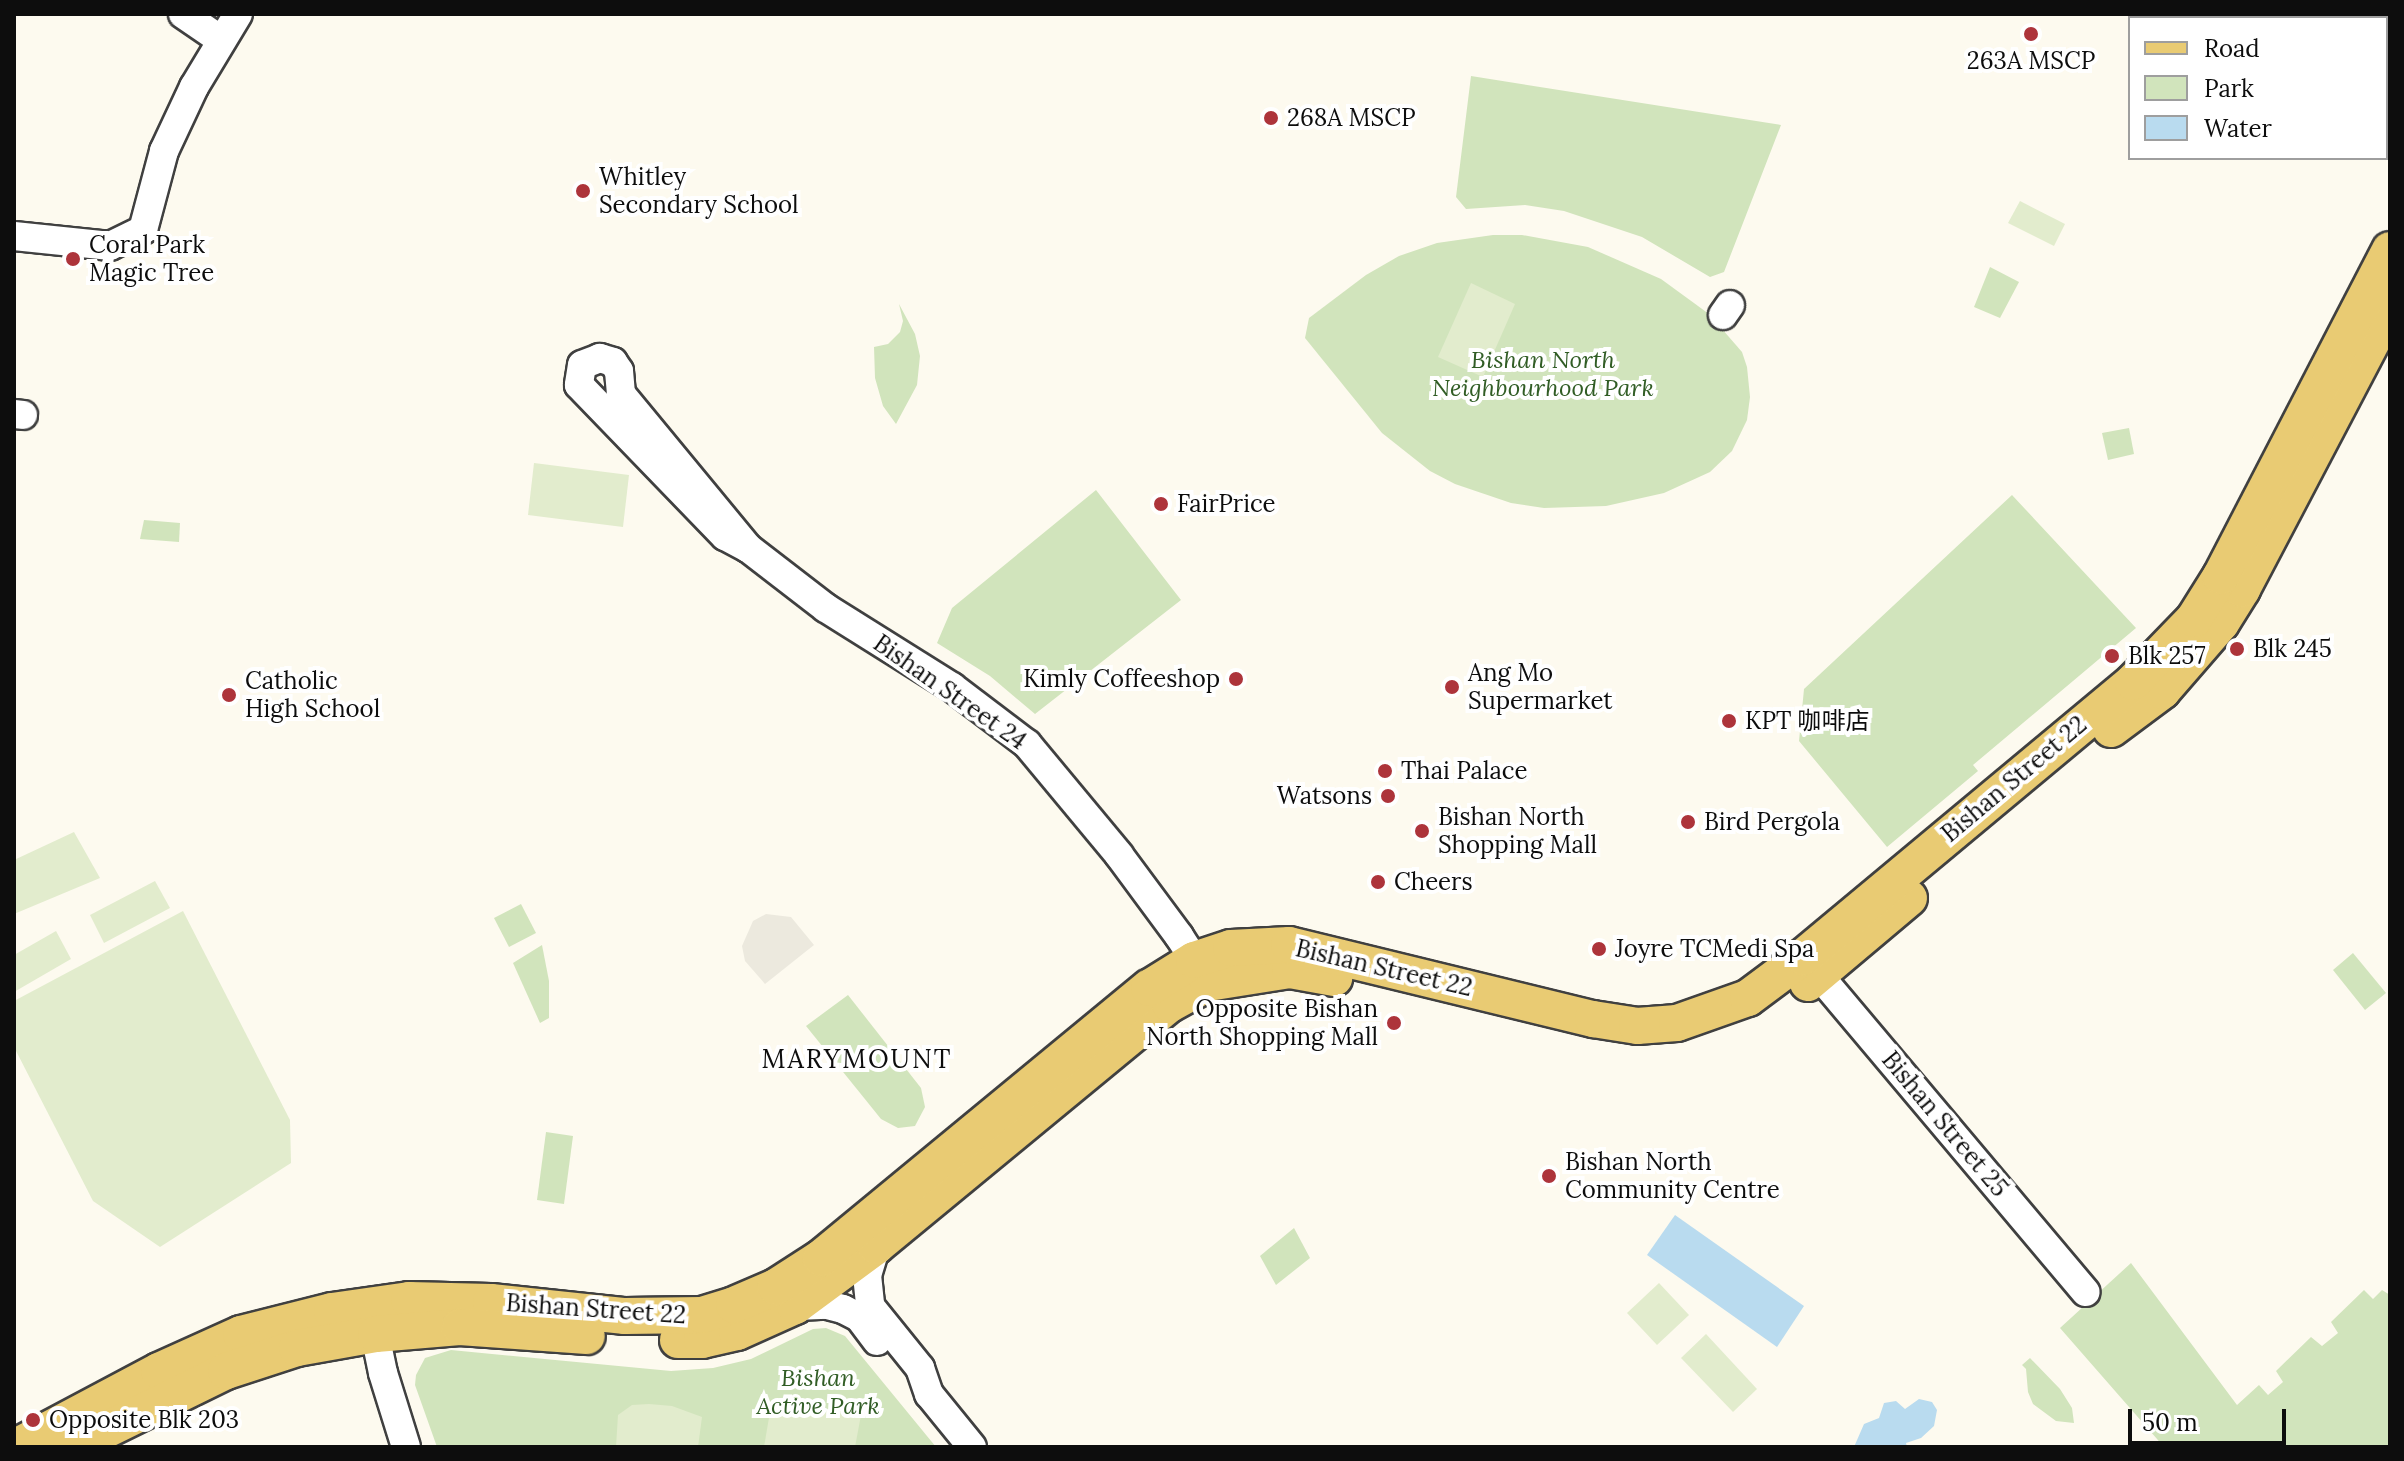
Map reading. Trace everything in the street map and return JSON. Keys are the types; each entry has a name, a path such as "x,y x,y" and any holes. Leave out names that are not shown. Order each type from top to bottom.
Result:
{"main road":[{"name":"Bishan Street 22","path":"1811,966 2133,682 2194,619 2221,576 2390,250"},
{"name":"Bishan Street 22","path":"16,1447 159,1371 241,1334 332,1311 372,1320 633,1339 702,1340 766,1322 795,1306 876,1246 1170,1004 1201,971 1231,948 1289,945 1593,1019 1637,1026 1677,1023 1712,1014 1748,998 1811,966 2171,681 2221,623 2242,589 2390,307"},
{"name":"Bishan Street 22","path":"71,1447 226,1371 372,1320 409,1300 491,1302 640,1316 702,1315 734,1305 776,1287 821,1258 1149,988 1201,971"}],"street":[{"path":"183,14 221,40"},
{"path":"14,236 110,246 133,238 143,230 164,151 221,40 238,14"},
{"name":"Bishan Street 24","path":"748,548 725,536 667,473 590,398 579,385 578,371 582,365 600,358 613,362 619,371 621,394 748,548 794,586 952,687 1027,744 1084,809 1201,971"},
{"name":"Bishan Street 25","path":"1811,966 2086,1292"},
{"path":"876,1246 867,1275 870,1306 920,1368 929,1394 972,1447"},
{"path":"795,1306 827,1305 859,1317 908,1383 929,1394"},
{"path":"372,1320 383,1373 406,1447"}],"green space":[{"path":"1471,76 1781,125 1724,272 1710,277 1642,237 1564,211 1525,205 1466,209 1456,197"},
{"path":"2020,201 2065,224 2054,246 2008,223"},
{"name":"Bishan North Neighbourhood Park","path":"1493,235 1522,235 1588,247 1661,279 1709,314 1742,352 1747,367 1750,397 1747,420 1732,451 1710,472 1664,493 1606,506 1544,508 1511,503 1455,484 1430,471 1382,433 1305,338 1309,318 1366,275 1399,256 1437,243"},
{"path":"1990,267 2019,282 2000,318 1974,307"},
{"path":"1471,283 1515,304 1483,377 1438,357"},
{"path":"899,304 915,334 920,356 917,385 896,424 883,406 875,378 874,347 888,344 900,332 903,321"},
{"path":"2129,428 2134,454 2108,460 2102,433"},
{"path":"534,463 629,475 623,527 528,515"},
{"path":"1096,490 1181,600 1035,714 990,676 937,643 952,608"},
{"path":"2012,495 2136,628 1973,765 1978,771 1887,847 1799,741 1804,689"},
{"path":"144,520 180,523 179,542 140,539"},
{"path":"74,832 100,878 14,914 14,860"},
{"path":"155,881 170,908 104,943 90,915"},
{"path":"521,904 536,933 509,947 494,918"},
{"path":"183,911 290,1120 291,1163 160,1247 93,1201 14,1047 14,1001"},
{"path":"56,931 71,959 14,992 14,955"},
{"path":"542,945 549,981 549,1018 540,1023 513,963"},
{"path":"2353,953 2386,993 2365,1010 2333,970"},
{"path":"848,995 921,1088 925,1107 915,1126 898,1128 881,1119 806,1026"},
{"path":"546,1132 573,1136 564,1204 537,1200"},
{"path":"1294,1228 1310,1258 1276,1285 1260,1256"},
{"path":"2131,1263 2237,1405 2259,1385 2268,1395 2283,1382 2276,1371 2311,1337 2322,1346 2338,1333 2331,1322 2364,1290 2373,1299 2382,1290 2390,1295 2390,1447 2164,1447 2060,1328"},
{"path":"1659,1283 1689,1315 1657,1345 1627,1313"},
{"name":"Bishan Active Park","path":"826,1328 845,1336 936,1447 437,1447 415,1385 416,1375 425,1358 451,1350 671,1371 713,1368 751,1359 813,1329"},
{"path":"1706,1334 1757,1389 1733,1412 1681,1358"},
{"path":"2030,1358 2060,1389 2072,1408 2074,1423 2056,1421 2033,1404 2028,1392 2026,1369 2022,1365"},
{"path":"772,1400 861,1415 855,1447 764,1447"},
{"path":"632,1405 672,1406 702,1417 698,1447 616,1447 618,1415"}],"shaded area":[{"path":"766,914 791,917 814,945 765,984 745,961 742,946 753,921"}],"water":[{"path":"1675,1215 1804,1306 1777,1347 1647,1255"},
{"path":"1919,1399 1932,1402 1937,1410 1934,1426 1921,1438 1906,1443 1907,1447 1854,1447 1864,1424 1879,1418 1884,1403 1896,1401 1905,1409"}],"place":[{"name":"263A MSCP","path":"2031,34"},
{"name":"268A MSCP","path":"1271,118"},
{"name":"Whitley Secondary School","path":"583,191"},
{"name":"Coral Park Magic Tree","path":"73,259"},
{"name":"FairPrice","path":"1161,504"},
{"name":"Blk 245","path":"2237,649"},
{"name":"Blk 257","path":"2112,656"},
{"name":"Kimly Coffeeshop","path":"1236,679"},
{"name":"Ang Mo Supermarket","path":"1452,687"},
{"name":"Catholic High School","path":"229,695"},
{"name":"KPT 咖啡店","path":"1729,721"},
{"name":"Thai Palace","path":"1385,771"},
{"name":"Watsons","path":"1388,796"},
{"name":"Bird Pergola","path":"1688,822"},
{"name":"Bishan North Shopping Mall","path":"1422,831"},
{"name":"Cheers","path":"1378,882"},
{"name":"Joyre TCMedi Spa","path":"1599,949"},
{"name":"Opposite Bishan North Shopping Mall","path":"1394,1023"},
{"name":"Bishan North Community Centre","path":"1549,1176"},
{"name":"Opposite Blk 203","path":"33,1420"}],"district":[{"name":"MARYMOUNT","path":"857,1059"}]}
